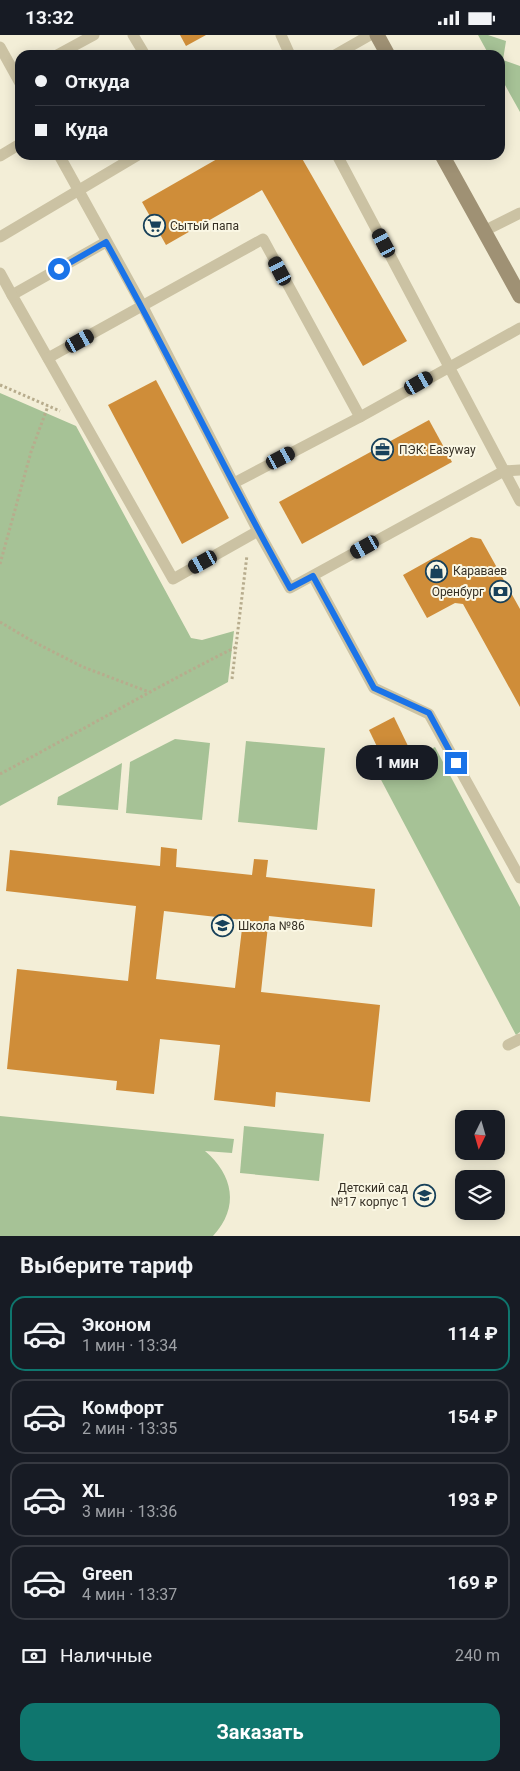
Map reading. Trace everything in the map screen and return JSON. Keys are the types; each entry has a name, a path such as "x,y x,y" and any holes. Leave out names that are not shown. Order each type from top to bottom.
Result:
{"main road":[{"path":"377,35 385,50"},
{"path":"445,160 520,296"}],"lane":[{"path":"67,50 94,35"},
{"path":"133,35 142,50"},
{"path":"281,35 288,50"},
{"path":"344,50 370,35"},
{"path":"0,47 15,72"},
{"path":"0,156 15,148"},
{"path":"63,160 142,305 234,483 253,534 290,588 504,471 520,470"},
{"path":"0,237 129,160"},
{"path":"340,160 520,501"},
{"path":"484,231 520,213"},
{"path":"48,358 262,239 360,417"},
{"path":"12,295 106,242"},
{"path":"0,273 173,579 253,534"},
{"path":"234,483 360,417 520,328"},
{"path":"313,576 374,688 429,713 520,878"},
{"path":"508,1045 520,1039"}],"path":[{"path":"0,385 84,421"},
{"path":"0,564 31,451 48,406"},
{"path":"232,679 253,534"},
{"path":"0,622 83,667 150,692"},
{"path":"0,774 236,647"}],"green space":[{"path":"478,35 488,35 506,41 505,50 486,50"},
{"path":"505,61 520,66 520,112 505,85"},
{"path":"0,393 76,426 191,638 202,640 234,631 228,682 0,806"},
{"path":"175,739 210,743 202,820 126,813 130,762"},
{"path":"246,741 325,748 317,830 238,822"},
{"path":"435,747 520,907 520,1032 516,1035 379,776"},
{"path":"122,763 118,810 57,805 58,797"},
{"path":"0,1116 234,1139 232,1153 205,1151 222,1170 230,1192 230,1203 222,1225 213,1236 0,1236"},
{"path":"244,1126 324,1134 319,1181 240,1173"}],"building":[{"path":"180,35 206,35 186,46"},
{"path":"215,160 303,160 407,341 363,366 262,190 166,245 142,202"},
{"path":"156,380 229,518 182,544 108,405"},
{"path":"429,420 452,462 302,544 279,502"},
{"path":"471,537 481,539 520,609 520,707 463,604 455,603 427,618 403,575"},
{"path":"394,717 408,746 383,759 369,730"},
{"path":"161,847 177,849 176,867 252,875 254,859 268,860 266,877 375,889 372,927 269,916 261,992 380,1005 370,1102 276,1092 275,1107 214,1100 220,1045 160,1039 154,1094 116,1090 117,1081 7,1069 17,969 128,981 136,906 6,891 10,850 160,866","holes":["164,911 243,920 235,988 156,979"]}],"place":[{"name":"Сытый папа","path":"154,226"},
{"name":"ПЭК: Easyway","path":"383,450"},
{"name":"Караваев","path":"437,571"},
{"name":"Оренбург","path":"500,592"},
{"name":"Школа №86","path":"222,926"},
{"name":"Детский сад №17 корпус 1","path":"424,1195"}],"route":[{"path":"59,269 106,242 142,305 258,531 290,588 313,576 374,688 429,713 456,763"}]}
